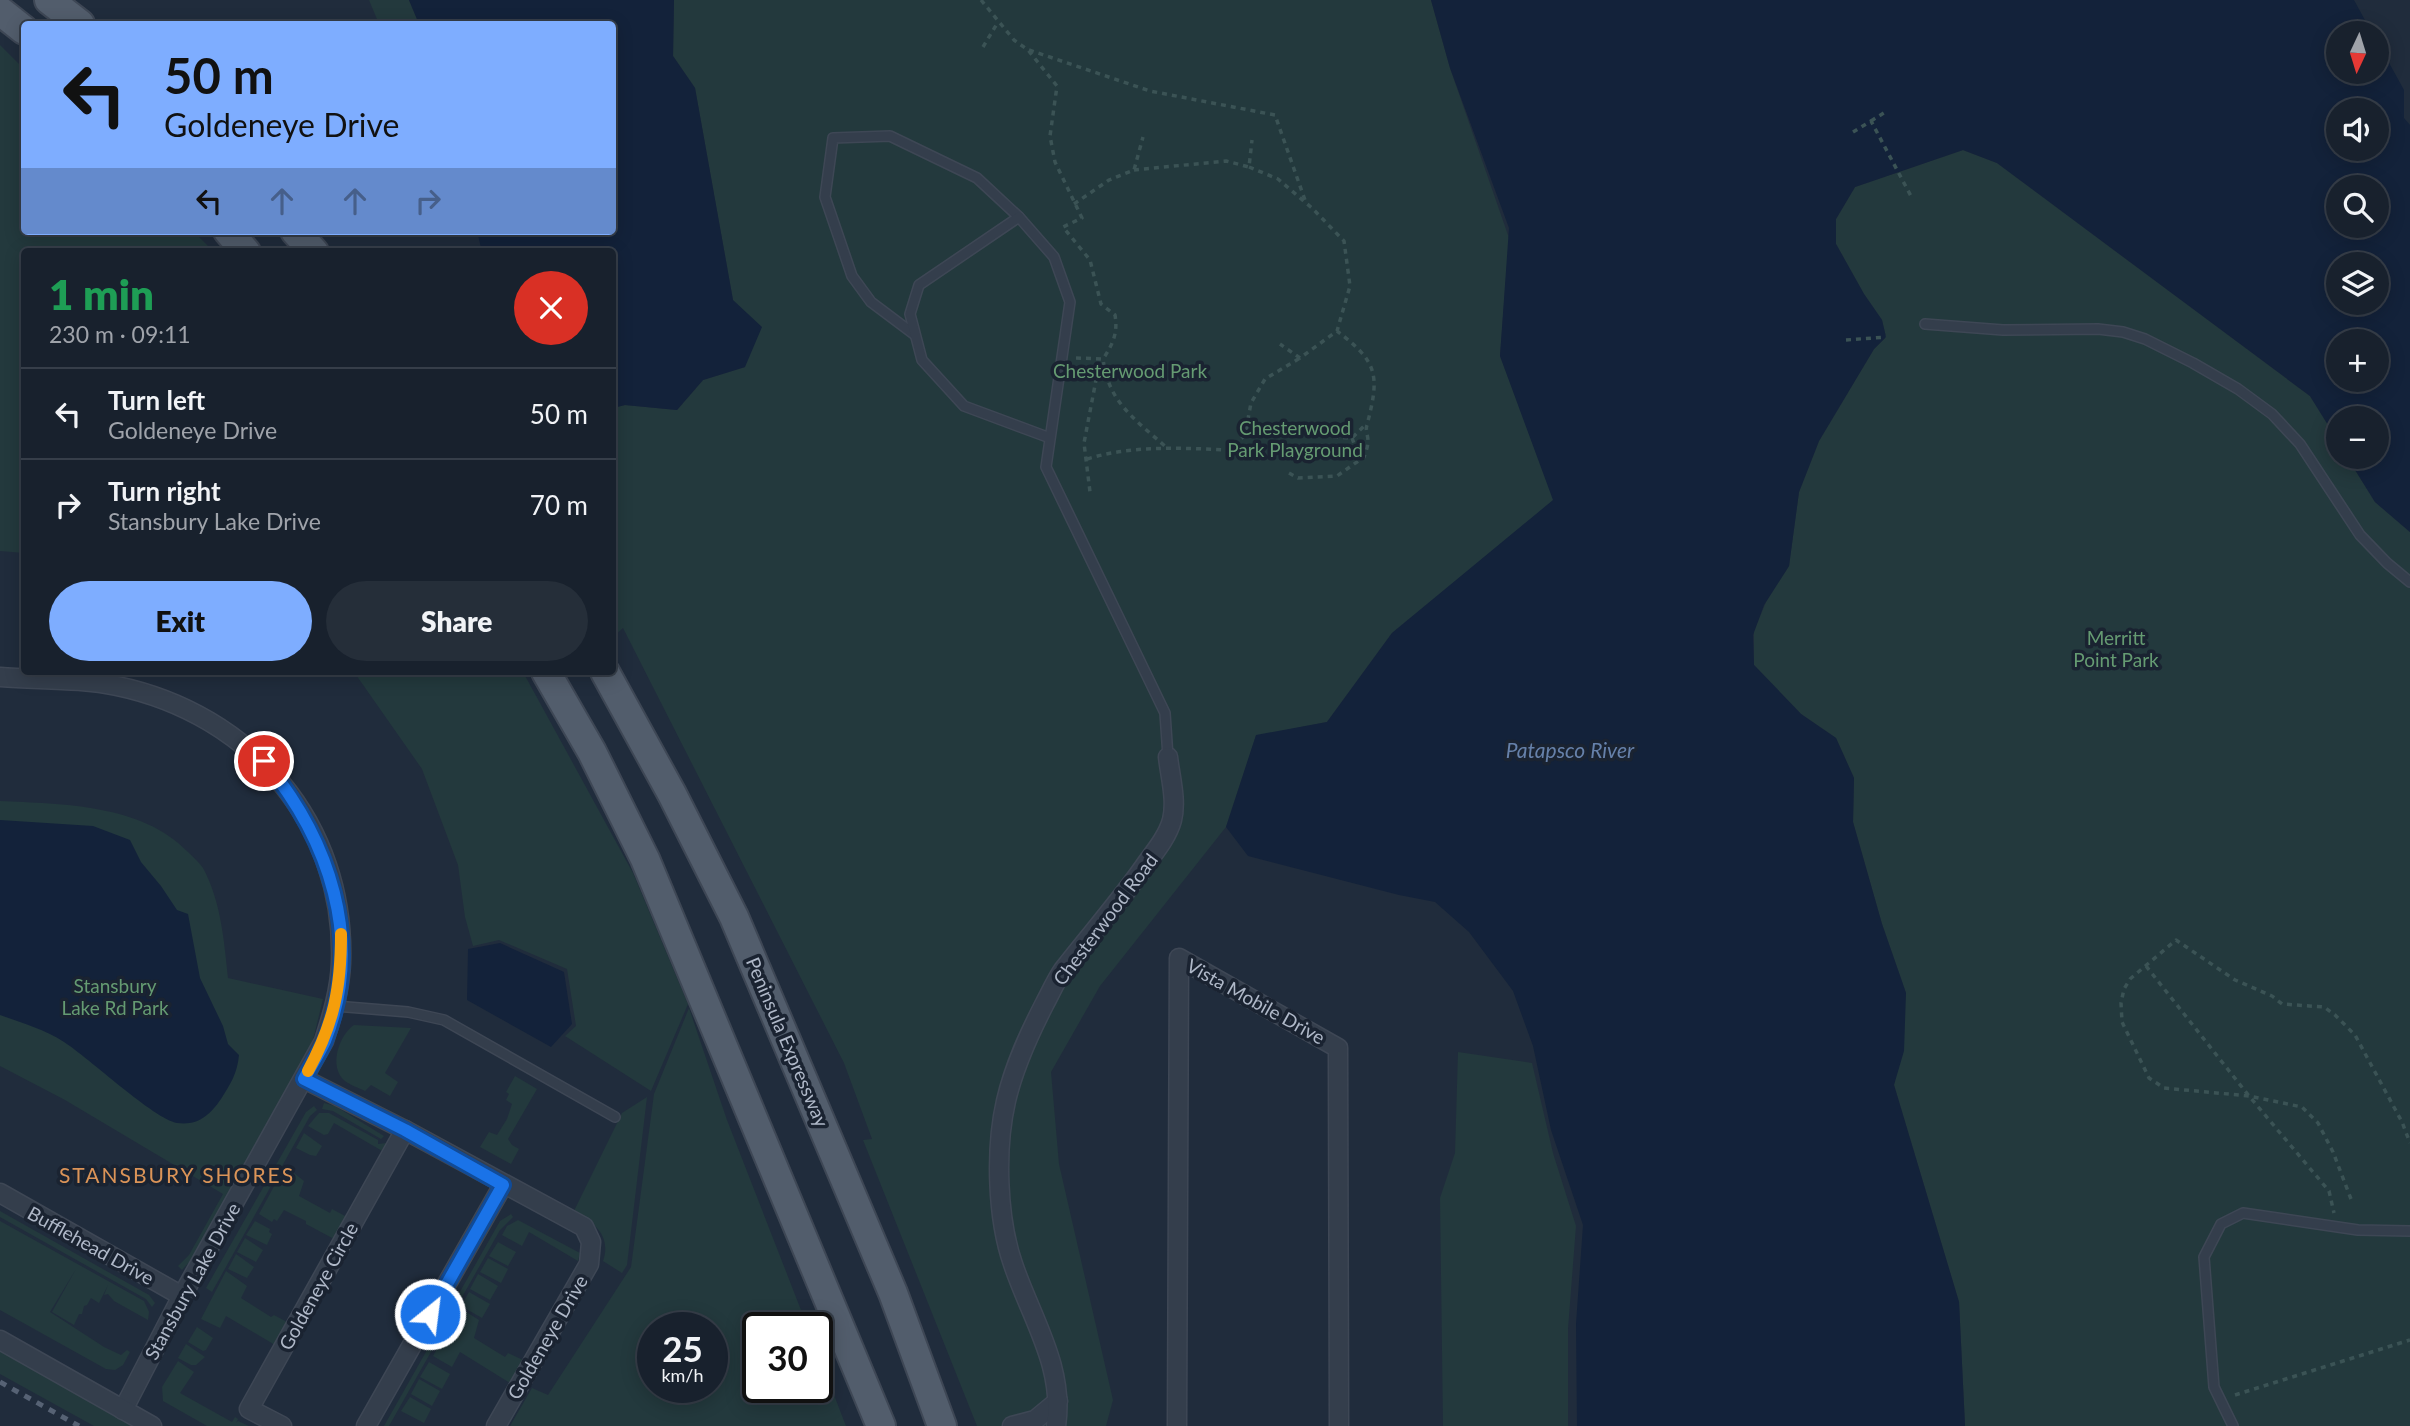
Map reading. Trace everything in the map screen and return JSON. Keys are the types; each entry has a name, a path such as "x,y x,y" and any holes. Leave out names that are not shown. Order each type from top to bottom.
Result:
{"main road":[{"path":"49,0 76,21"},
{"path":"0,11 21,28"},
{"path":"299,235 310,248"},
{"path":"549,675 592,752 645,859 881,1426"},
{"name":"Peninsula Expressway","path":"607,675 672,794 734,917 893,1293 942,1426"}],"street":[{"name":"Stansbury Lake Drive","path":"0,677 82,677 115,685 148,694 205,718 235,737 264,761 289,792 325,860 336,894 341,932 341,965 335,1006 324,1041 123,1410"},
{"name":"Chesterwood Road","path":"1056,1426 1058,1401 1054,1372 1003,1230 1000,1208 1001,1147 1006,1103 1026,1040 1061,973 1140,874 1165,838 1172,820 1173,802 1168,757"},
{"name":"Vista Mobile Drive","path":"1177,1426 1179,958 1338,1048 1339,1426"},
{"name":"Goldeneye Drive","path":"304,1079 405,1130 584,1227 591,1242 589,1264 496,1426"},
{"name":"Goldeneye Circle","path":"282,1426 249,1409 405,1130"},
{"path":"366,1426 503,1185"},
{"name":"Bufflehead Drive","path":"0,1193 183,1296"},
{"path":"0,1340 152,1426"},
{"path":"1012,1426 1035,1420 1058,1401"}],"lane":[{"path":"915,335 871,302 852,275 825,197 833,138 890,136 978,178 1019,217 1054,257 1070,302 1046,467 1166,713 1168,757"},
{"path":"1019,217 919,285 910,314 922,360 964,406 1050,438"},
{"path":"1926,324 2003,330 2098,329 2123,332 2145,339 2193,363 2238,389 2272,414 2300,444 2360,535 2410,582"},
{"path":"335,1006 408,1012 444,1020 615,1117"},
{"path":"2233,1426 2214,1387 2204,1257 2221,1224 2243,1213 2358,1230 2410,1231"}],"path":[{"path":"981,0 1014,40 1028,50 1057,86 1051,136 1055,162 1082,218 1063,227 1090,260 1101,304 1115,315 1117,325 1114,343 1103,359 1108,384 1119,404 1167,448"},
{"path":"983,47 998,22"},
{"path":"1028,50 1150,91 1275,115 1306,203"},
{"path":"1853,132 1887,111"},
{"path":"1871,121 1912,198"},
{"path":"1133,170 1143,137"},
{"path":"1249,167 1252,140"},
{"path":"1074,204 1109,180 1133,170 1226,161 1249,167 1278,178 1344,242 1350,286 1337,331 1265,379 1251,403 1245,435 1229,450 1167,448 1105,454 1087,459"},
{"path":"1289,473 1298,478 1337,476 1364,457 1368,441 1366,426 1369,421 1374,371 1362,350 1337,331"},
{"path":"1846,340 1886,337"},
{"path":"1280,344 1300,358"},
{"path":"1062,357 1103,359"},
{"path":"1090,492 1084,443 1096,380 1105,372"},
{"path":"1352,438 1369,421"},
{"path":"1247,427 1254,428"},
{"path":"1333,436 1352,438"},
{"path":"1352,438 1360,460"},
{"path":"2351,1199 2333,1152 2318,1124 2302,1107 2249,1096 2164,1088 2149,1078 2122,1022 2121,1003 2124,989 2130,979 2176,940 2235,980 2272,996 2282,1004 2324,1007 2355,1035 2402,1122 2410,1143"},
{"path":"2146,966 2249,1096 2329,1191 2334,1208 2333,1226"},
{"path":"2220,1400 2410,1340"}],"green space":[{"path":"369,0 409,0 418,21 378,21"},
{"name":"Chesterwood Park","path":"674,0 1431,0 1450,68 1509,238 1500,356 1554,500 1392,633 1327,722 1256,736 1226,827 1100,986 1051,1072 1059,1164 1113,1400 1106,1426 977,1426 863,1140 872,1139 844,1063 623,628 616,634 616,407 625,405 677,410 703,380 745,367 695,88 673,56"},
{"path":"0,45 21,66 21,235 197,235 210,248 21,248 21,553 0,551"},
{"name":"Merritt Point Park","path":"1963,150 1997,163 2310,396 2326,422 2326,469 2354,469 2375,502 2410,532 2410,1426 1965,1426 1959,1302 1894,1085 1906,993 1882,924 1853,822 1854,778 1836,738 1801,714 1754,665 1754,631 1766,602 1789,566 1799,492 1819,441 1874,349 1886,337 1882,320 1836,244 1836,219 1855,187"},
{"path":"356,675 525,675 633,873 688,1004 651,1091 565,1036 576,1026 567,969 499,940 473,946 465,917 458,865 422,769"},
{"name":"Stansbury Lake Rd Park","path":"0,801 49,803 100,810 148,824 169,836 200,864 209,881 221,922 228,978 323,999 302,1069 194,1257 182,1270 178,1266 189,1255 223,1194 65,1100 0,1066"},
{"path":"689,1008 727,1120 802,1312 742,1312 742,1403 833,1403 833,1392 846,1426 510,1426 532,1388 548,1395 631,1267 654,1094"},
{"path":"354,1025 411,1028 385,1073 398,1082 390,1096 371,1085 365,1091 347,1082 340,1075 336,1060 337,1051 344,1036"},
{"path":"1458,1052 1532,1063 1553,1153 1576,1226 1568,1329 1568,1426 1443,1426 1440,1198 1455,1153"},
{"path":"515,1076 537,1089 508,1139 519,1149 511,1164 480,1147 489,1132 497,1135 507,1119 512,1104 506,1100 509,1094 506,1092"},
{"path":"647,1097 627,1265 622,1273 603,1261 605,1244 599,1230 574,1211 622,1113"},
{"path":"324,1103 335,1106 384,1136 381,1139 333,1111 322,1109"},
{"path":"314,1106 317,1110 310,1116 212,1292 206,1288 306,1112"},
{"path":"319,1113 329,1113 378,1140 378,1144 387,1143 384,1152 334,1123 328,1134 324,1135 308,1126"},
{"path":"304,1133 322,1146 316,1156 296,1148"},
{"path":"285,1166 304,1181 299,1196 330,1213 332,1209 347,1217 334,1239 284,1210 277,1221 274,1219 272,1222 259,1214"},
{"path":"0,1211 149,1295 155,1303 152,1307 146,1299 0,1217"},
{"path":"511,1214 513,1217 500,1230 389,1426 384,1426 500,1221"},
{"path":"518,1220 580,1253 578,1261 529,1232 522,1246 502,1235 507,1226"},
{"path":"0,1221 144,1301 149,1312 148,1320 114,1301 108,1294 104,1295 108,1285 99,1303 91,1298 74,1325 52,1312 76,1269 50,1312 104,1347 121,1355 127,1350 130,1352 123,1365 115,1370 106,1369 0,1310"},
{"path":"255,1221 270,1229 272,1234 267,1245 246,1235"},
{"path":"245,1238 263,1250 256,1262 237,1252"},
{"path":"498,1242 516,1252 508,1266 489,1256"},
{"path":"236,1254 254,1267 247,1278 228,1269"},
{"path":"488,1258 508,1269 501,1283 480,1272"},
{"path":"226,1271 247,1286 241,1298 271,1317 274,1315 287,1322 275,1345 226,1316 220,1328 201,1319"},
{"path":"478,1274 498,1286 490,1300 470,1289"},
{"path":"469,1292 490,1304 482,1318 461,1306"},
{"path":"460,1308 479,1320 474,1338 505,1357 508,1353 523,1360 510,1383 460,1352 452,1367 433,1356"},
{"path":"197,1327 213,1338 203,1351 188,1342"},
{"path":"186,1344 205,1357 196,1365 178,1358"},
{"path":"0,1350 136,1426 94,1426 0,1374"},
{"path":"178,1361 194,1372 180,1393 232,1422 235,1417 238,1419 236,1423 238,1421 249,1426 207,1426 163,1401 162,1387"},
{"path":"429,1362 450,1374 442,1389 420,1377"},
{"path":"419,1379 440,1391 432,1406 411,1394"},
{"path":"410,1397 431,1409 424,1423 401,1411"}],"water":[{"path":"409,0 674,0 673,56 695,88 733,300 762,327 745,367 703,380 677,410 625,405 616,407 616,248 481,248 478,235 616,235 616,21 418,21"},
{"name":"Patapsco River","path":"1431,0 2354,0 2365,21 2326,21 2326,84 2389,84 2389,63 2404,90 2404,118 2410,125 2410,532 2375,502 2354,469 2389,469 2389,406 2326,406 2326,422 2310,396 1997,163 1963,150 1855,187 1836,219 1836,244 1882,320 1886,337 1874,349 1819,441 1799,492 1789,566 1764,605 1753,635 1754,665 1801,714 1836,738 1854,778 1853,822 1882,924 1906,993 1904,1051 1894,1085 1959,1302 1965,1426 1577,1426 1576,1324 1583,1225 1551,1130 1533,1046 1513,991 1469,932 1435,902 1248,856 1226,827 1256,735 1327,722 1392,633 1553,500 1500,356 1509,228 1450,68"},
{"path":"0,820 93,826 130,840 141,862 177,910 188,914 200,978 223,1026 228,1044 239,1055 228,1088 217,1105 203,1118 191,1123 177,1123 167,1119 56,1037 0,1015"},
{"path":"500,943 564,972 572,1024 551,1047 467,1000 468,949"}],"railway":[{"path":"0,1382 79,1426"}],"slow traffic":[{"path":"308,1071 324,1041 335,1006 341,965 341,934"}],"district":[{"name":"STANSBURY SHORES","path":"177,1174"}],"route":[{"path":"264,761 289,792 325,860 336,894 341,932 341,965 335,1006 324,1041 304,1079 405,1130 503,1185 430,1314"}],"park label":[{"name":"Chesterwood Park Playground","path":"1295,438"}]}
